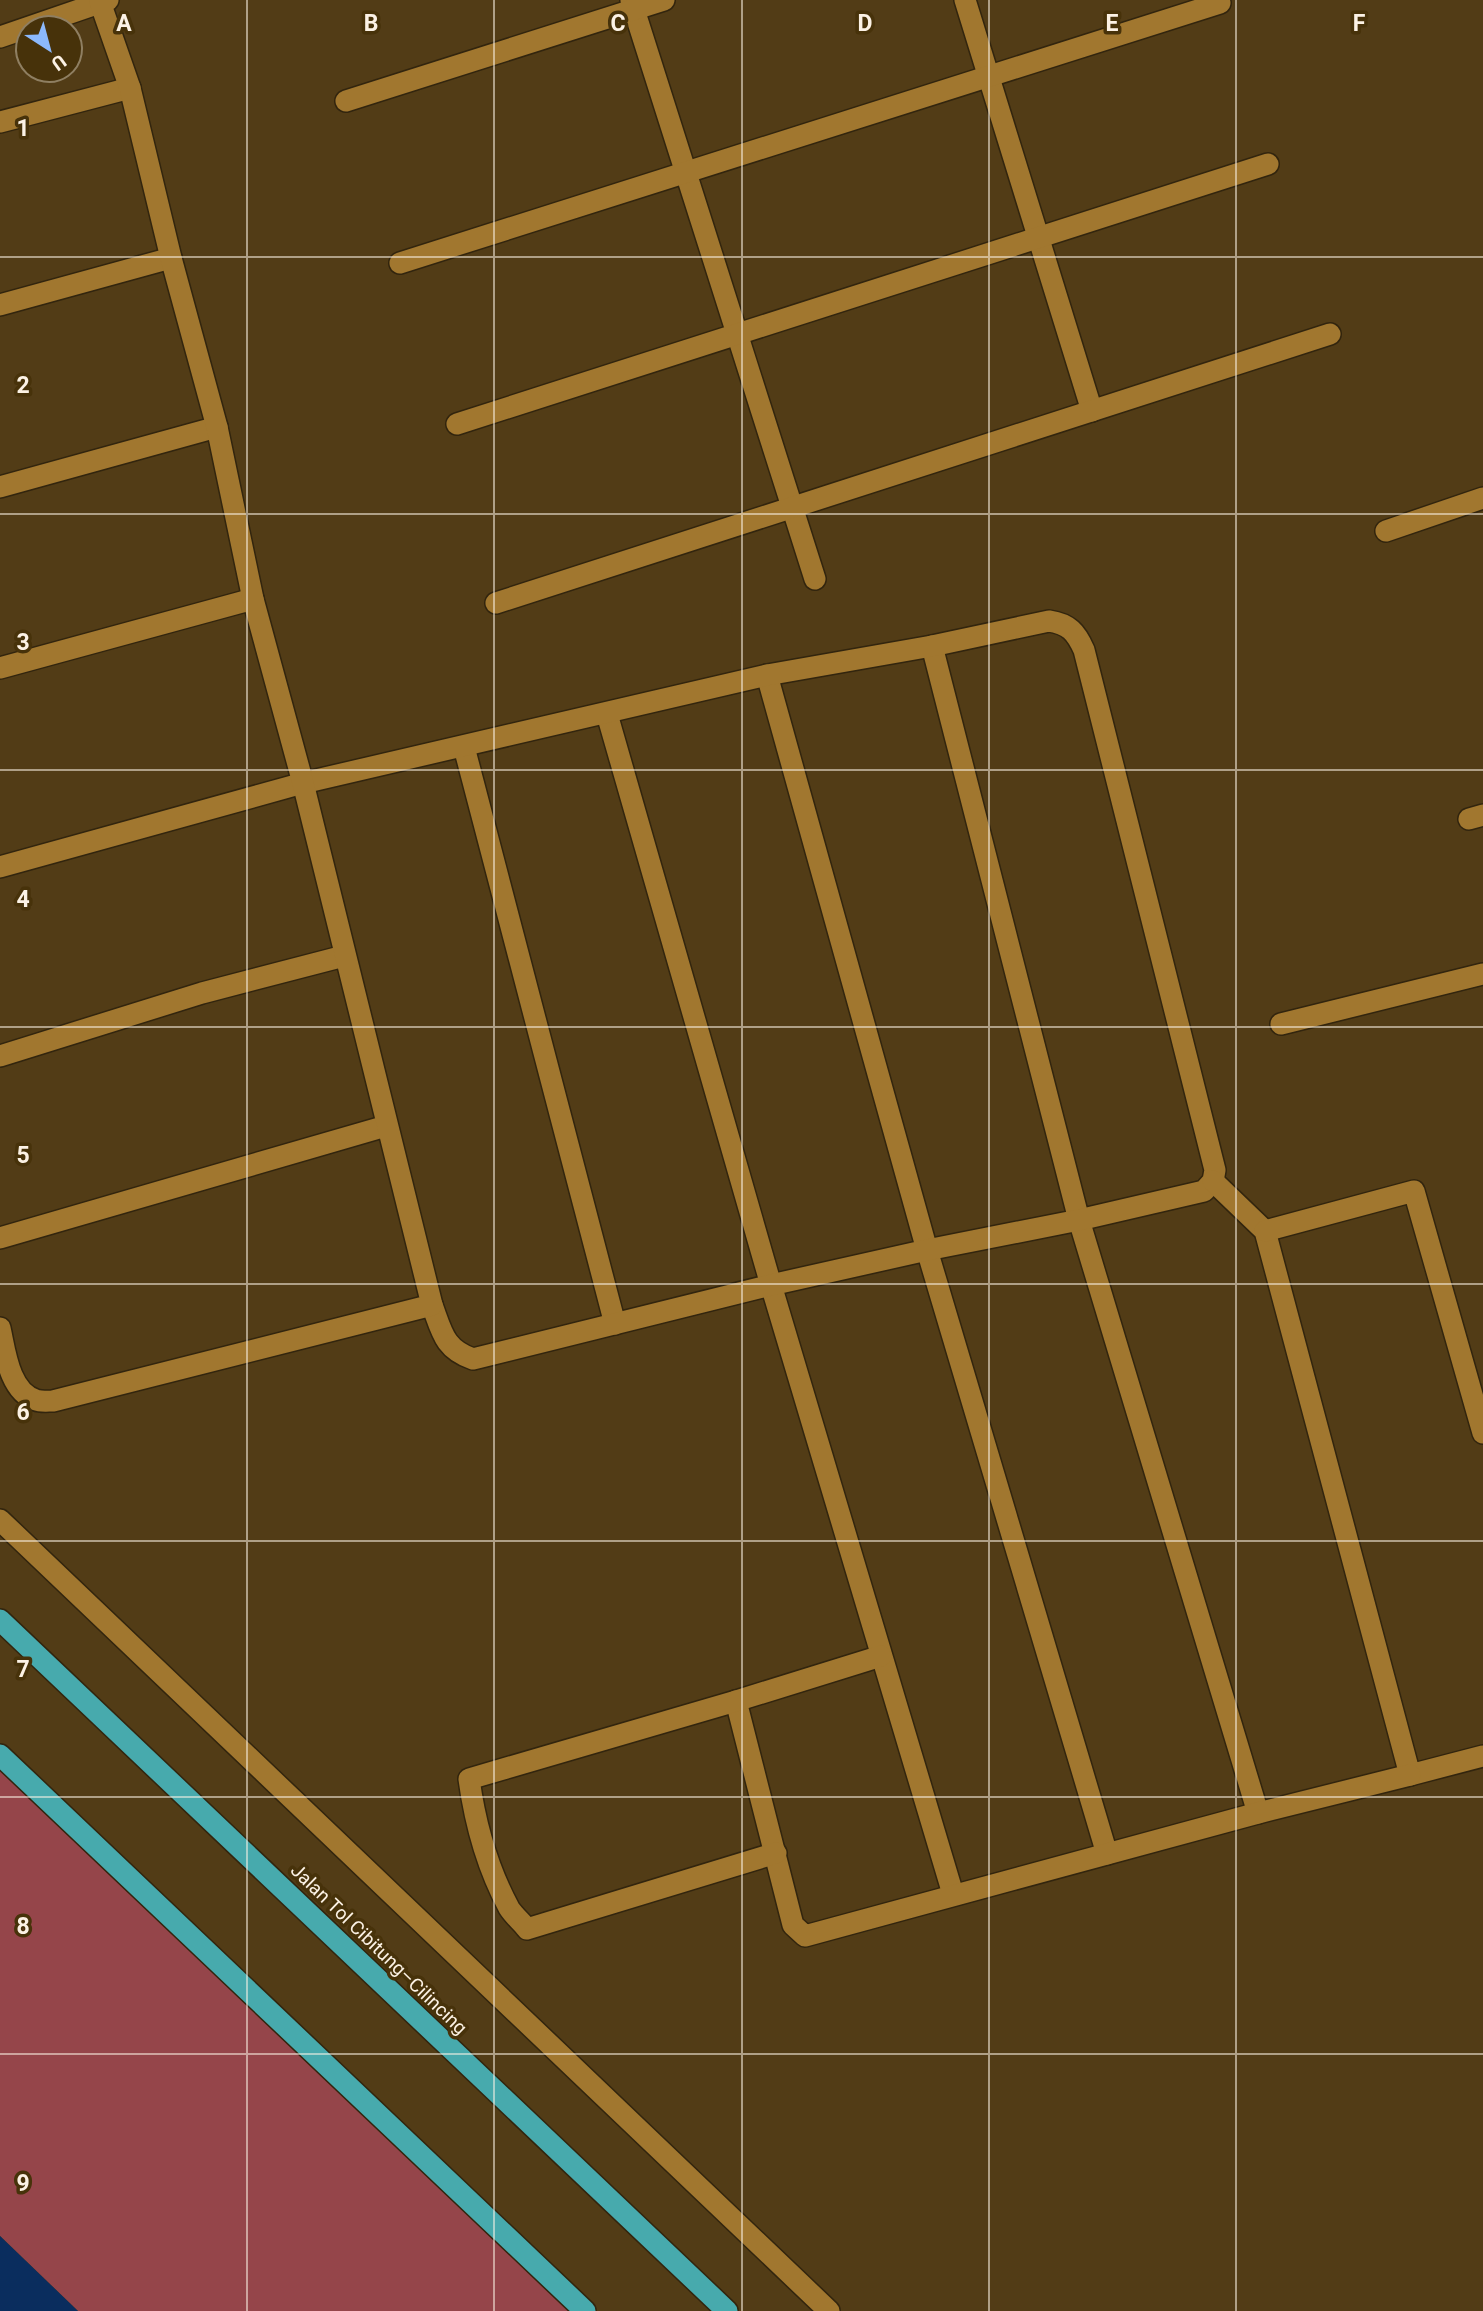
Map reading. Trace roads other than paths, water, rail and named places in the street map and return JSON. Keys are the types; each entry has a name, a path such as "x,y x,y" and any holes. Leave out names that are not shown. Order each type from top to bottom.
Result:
{"highway":[{"name":"Jalan Tol Cibitung–Cilincing","path":"0,1620 727,2311"},
{"path":"0,1755 585,2311"}],"street":[{"path":"346,102 632,5 664,0"},
{"path":"965,0 1092,411"},
{"path":"0,37 104,1 130,88 171,258 217,427 253,599 303,783 432,1305 446,1342 458,1354 473,1359 771,1285 1204,1191 1213,1181 1215,1170 1212,1157 1084,650 1077,634 1065,623 1049,621 932,646 767,675 303,783 0,867"},
{"path":"400,262 1220,3"},
{"path":"632,5 815,579"},
{"path":"0,122 130,88"},
{"path":"457,424 1268,164"},
{"path":"0,305 171,258"},
{"path":"496,603 1330,334"},
{"path":"0,487 217,427"},
{"path":"1386,531 1483,498"},
{"path":"0,668 253,599"},
{"path":"932,646 1079,1220 1258,1813"},
{"path":"767,675 927,1250 1107,1854"},
{"path":"607,713 771,1285 953,1894"},
{"path":"464,747 615,1324"},
{"path":"0,1056 202,993 344,956"},
{"path":"1281,1024 1483,974"},
{"path":"0,1238 386,1126"},
{"path":"1213,1181 1265,1231 1410,1775"},
{"path":"1265,1231 1414,1191 1483,1433"},
{"path":"0,1328 9,1364 20,1390 35,1400 53,1401 432,1305"},
{"path":"0,1520 829,2311"},
{"path":"776,1853 527,1929 510,1910 486,1851 474,1814 469,1779 881,1656"},
{"path":"736,1701 793,1925 805,1936 1258,1813 1483,1756"}],"water":[{"path":"0,2236 78,2311 0,2311"}]}
